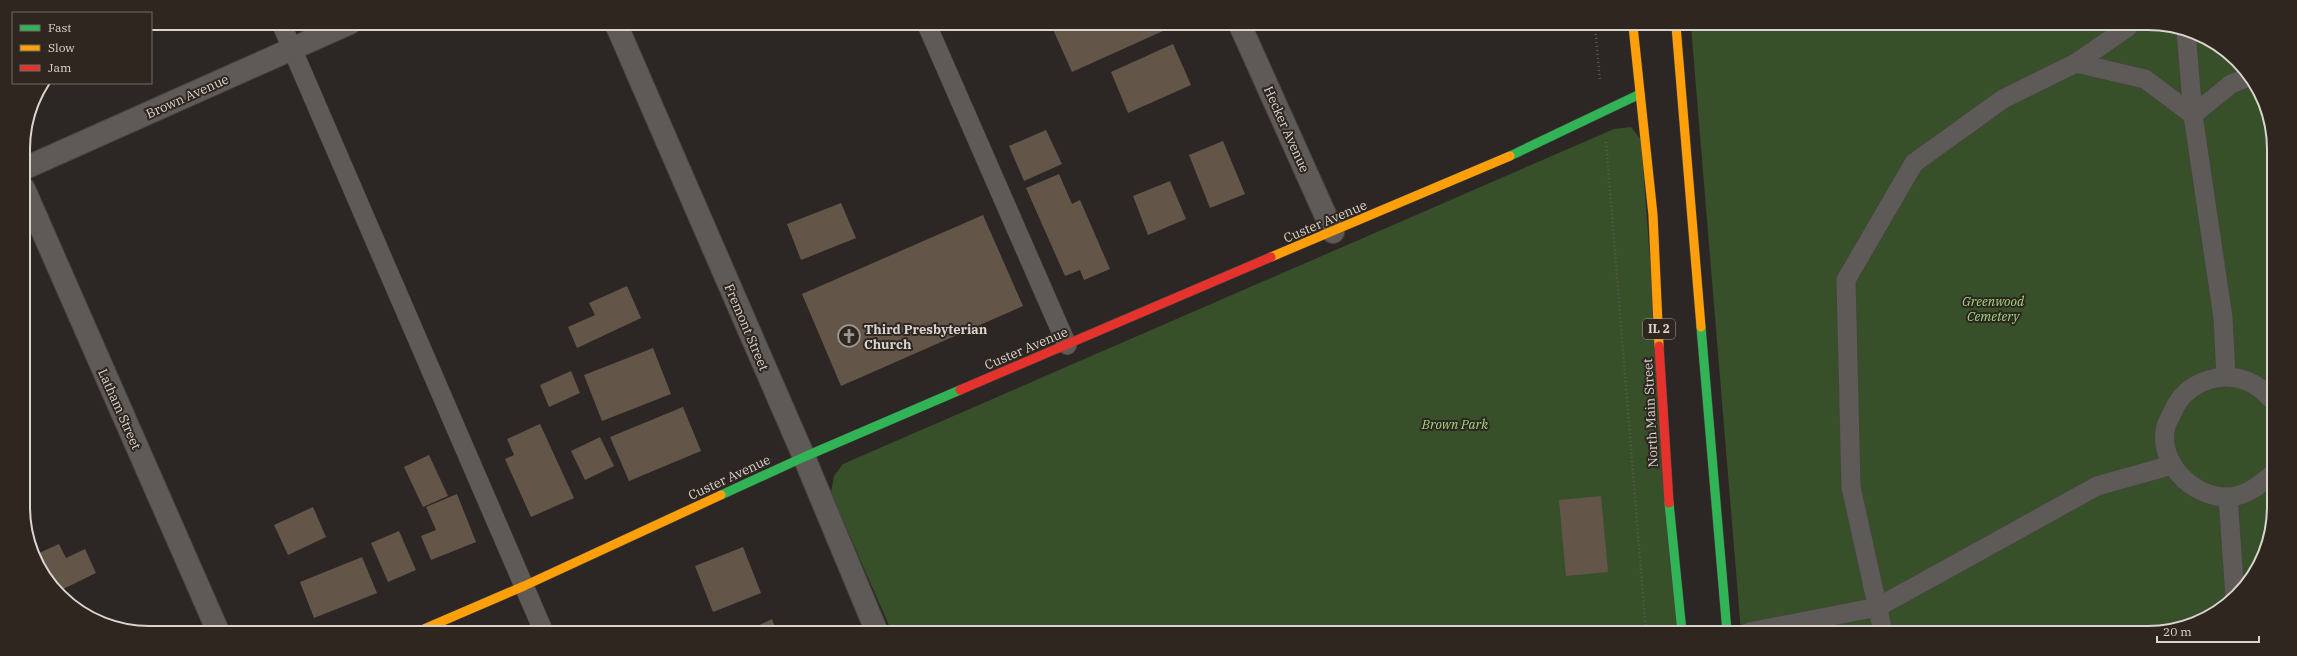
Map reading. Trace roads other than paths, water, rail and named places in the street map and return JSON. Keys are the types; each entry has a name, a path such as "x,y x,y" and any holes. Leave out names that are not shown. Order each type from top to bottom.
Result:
{"street":[{"name":"Brown Avenue","path":"30,166 334,30"},
{"name":"Fremont Street","path":"619,30 804,457 874,626"},
{"name":"Hecker Avenue","path":"1242,30 1333,232"},
{"name":"North Main Street","path":"1633,30 1653,215 1665,463 1681,626"},
{"path":"1676,30 1726,626"},
{"name":"Custer Avenue","path":"431,626 524,586 804,457 1532,146 1640,94"},
{"name":"Latham Street","path":"30,203 215,626"}],"lane":[{"path":"284,30 541,626"},
{"path":"929,30 1067,345"},
{"path":"1883,626 1851,487 1846,280 1914,163 2003,99 2076,63 2124,30"},
{"path":"2186,37 2192,115 2223,318 2226,376"},
{"path":"2076,63 2146,79 2192,115"},
{"path":"2192,115 2231,84 2244,79"},
{"path":"2267,394 2263,389 2246,380 2226,376 2205,380 2195,385 2179,398 2166,426 2166,447 2172,464 2185,481 2207,494 2228,497 2257,488 2267,479"},
{"path":"1780,626 1878,607 2097,486 2172,464"},
{"path":"2228,497 2234,588"}],"place":[{"name":"Third Presbyterian Church","path":"849,336"}],"park label":[{"name":"Greenwood Cemetery","path":"1993,308"},
{"name":"Brown Park","path":"1455,424"}]}
